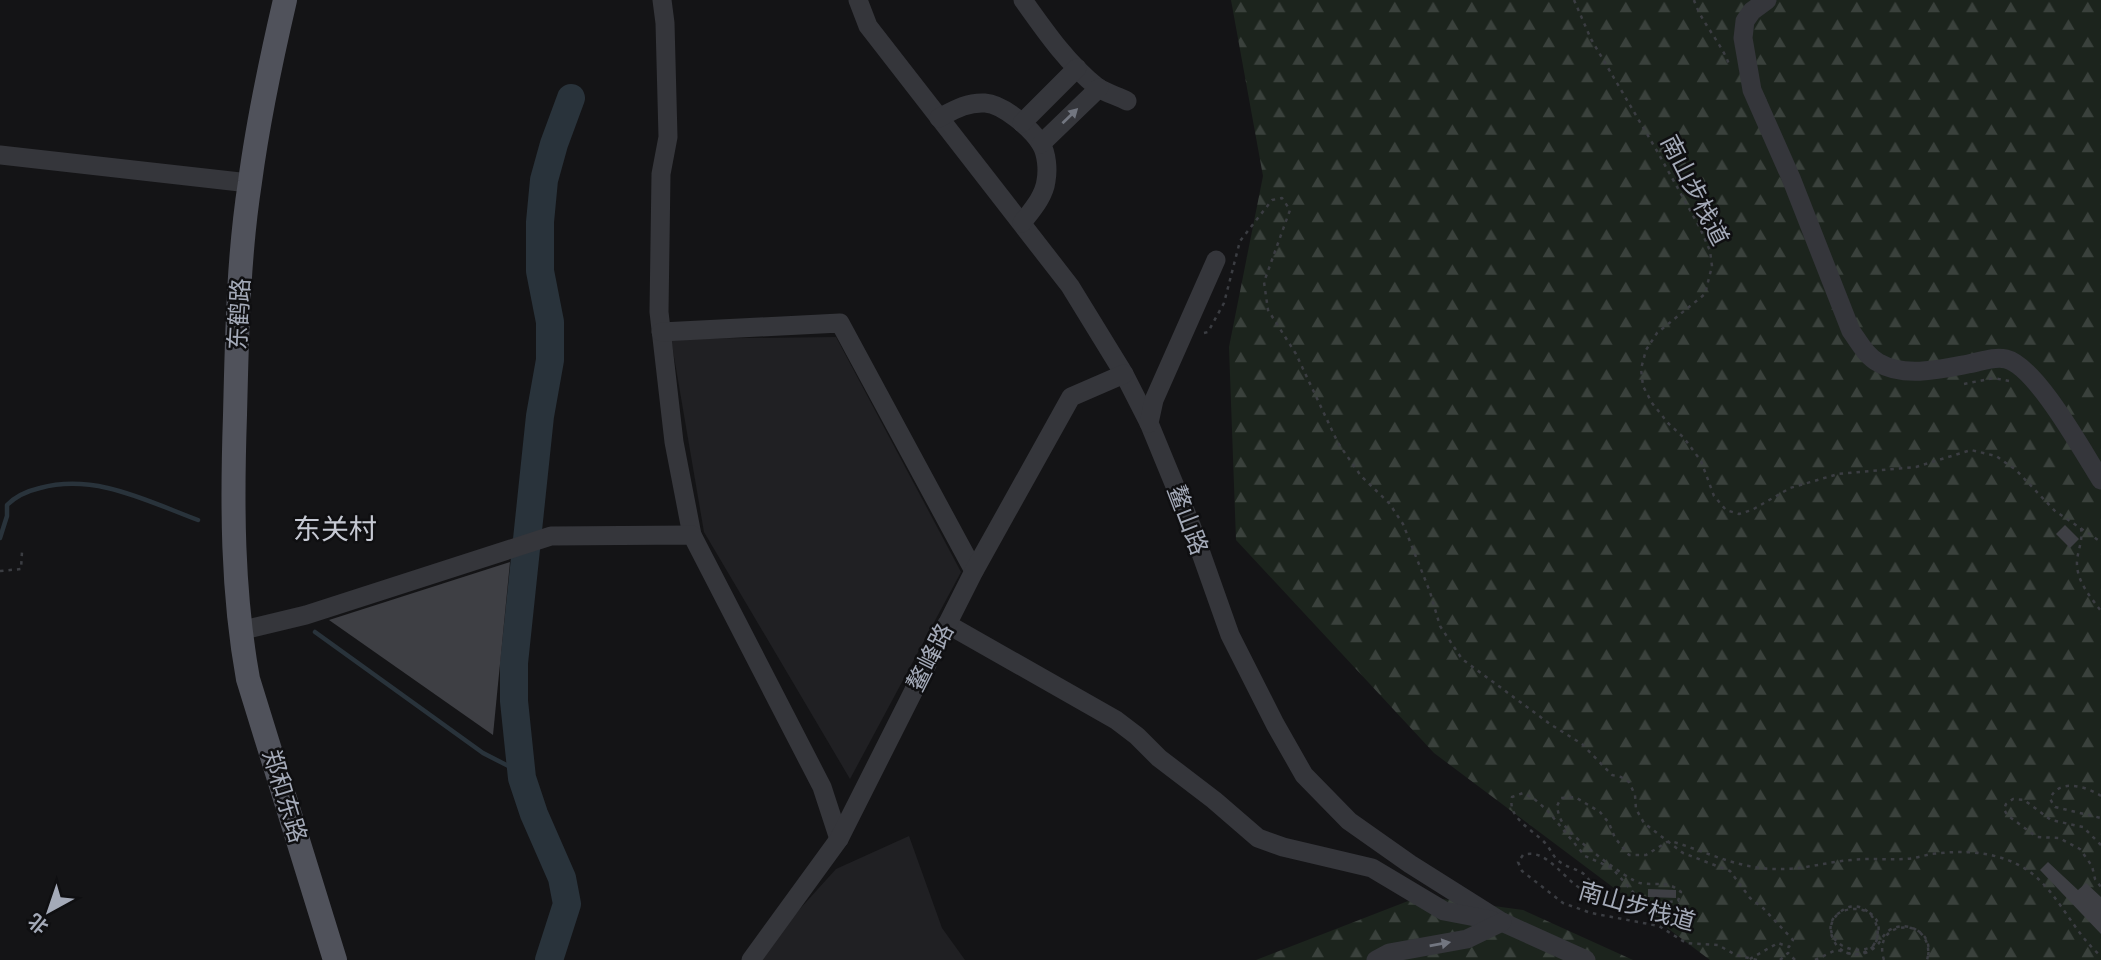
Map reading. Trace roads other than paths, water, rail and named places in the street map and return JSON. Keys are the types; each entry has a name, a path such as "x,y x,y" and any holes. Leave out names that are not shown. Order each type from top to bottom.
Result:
{"main road":[{"name":"东鹤路","path":"239,631 233,546 238,310 250,183 268,70 285,0"},
{"name":"郑和东路","path":"239,631 248,679 335,960"}],"street":[{"path":"662,0 668,137 661,174 659,312 674,442 692,535 821,787 839,839"},
{"name":"鳌山路","path":"858,0 867,26 1070,286 1124,374 1149,423 1191,525 1230,635 1304,775 1349,821 1410,864 1502,922 1586,960"},
{"path":"1023,0 1053,44 1077,68 1099,88 1127,101"},
{"path":"1767,0 1745,20 1743,38 1752,90 1851,331 1866,353 1878,363 1906,371 1931,370 1991,359 2006,359 2018,365 2044,392 2101,480"},
{"path":"1022,123 1077,68"},
{"path":"1041,144 1099,88"},
{"path":"939,118 961,106 986,102 1004,109 1022,123 1041,144 1046,159 1046,183 1038,202 1022,223"},
{"path":"0,155 250,183"},
{"path":"1149,423 1154,400 1216,260"},
{"path":"661,332 840,323 974,571"},
{"name":"鳌峰路","path":"751,960 839,839 974,571 1070,397 1124,374"},
{"path":"239,631 306,615 551,536 692,535"},
{"path":"947,624 1116,720 1258,838 1283,847 1373,868 1444,911 1502,922"},
{"path":"1376,960 1389,953 1466,939 1502,922"}],"waterway":[{"path":"549,960 567,904 562,878 534,814 522,778 514,701 514,663 540,416 550,360 550,322 540,271 540,222 544,180 571,98"},
{"path":"0,538 7,516 7,505 18,496 60,484 81,484 120,491 198,520"},
{"path":"315,632 483,753 522,773"}],"district":[{"name":"东关村","path":"335,529"}]}
